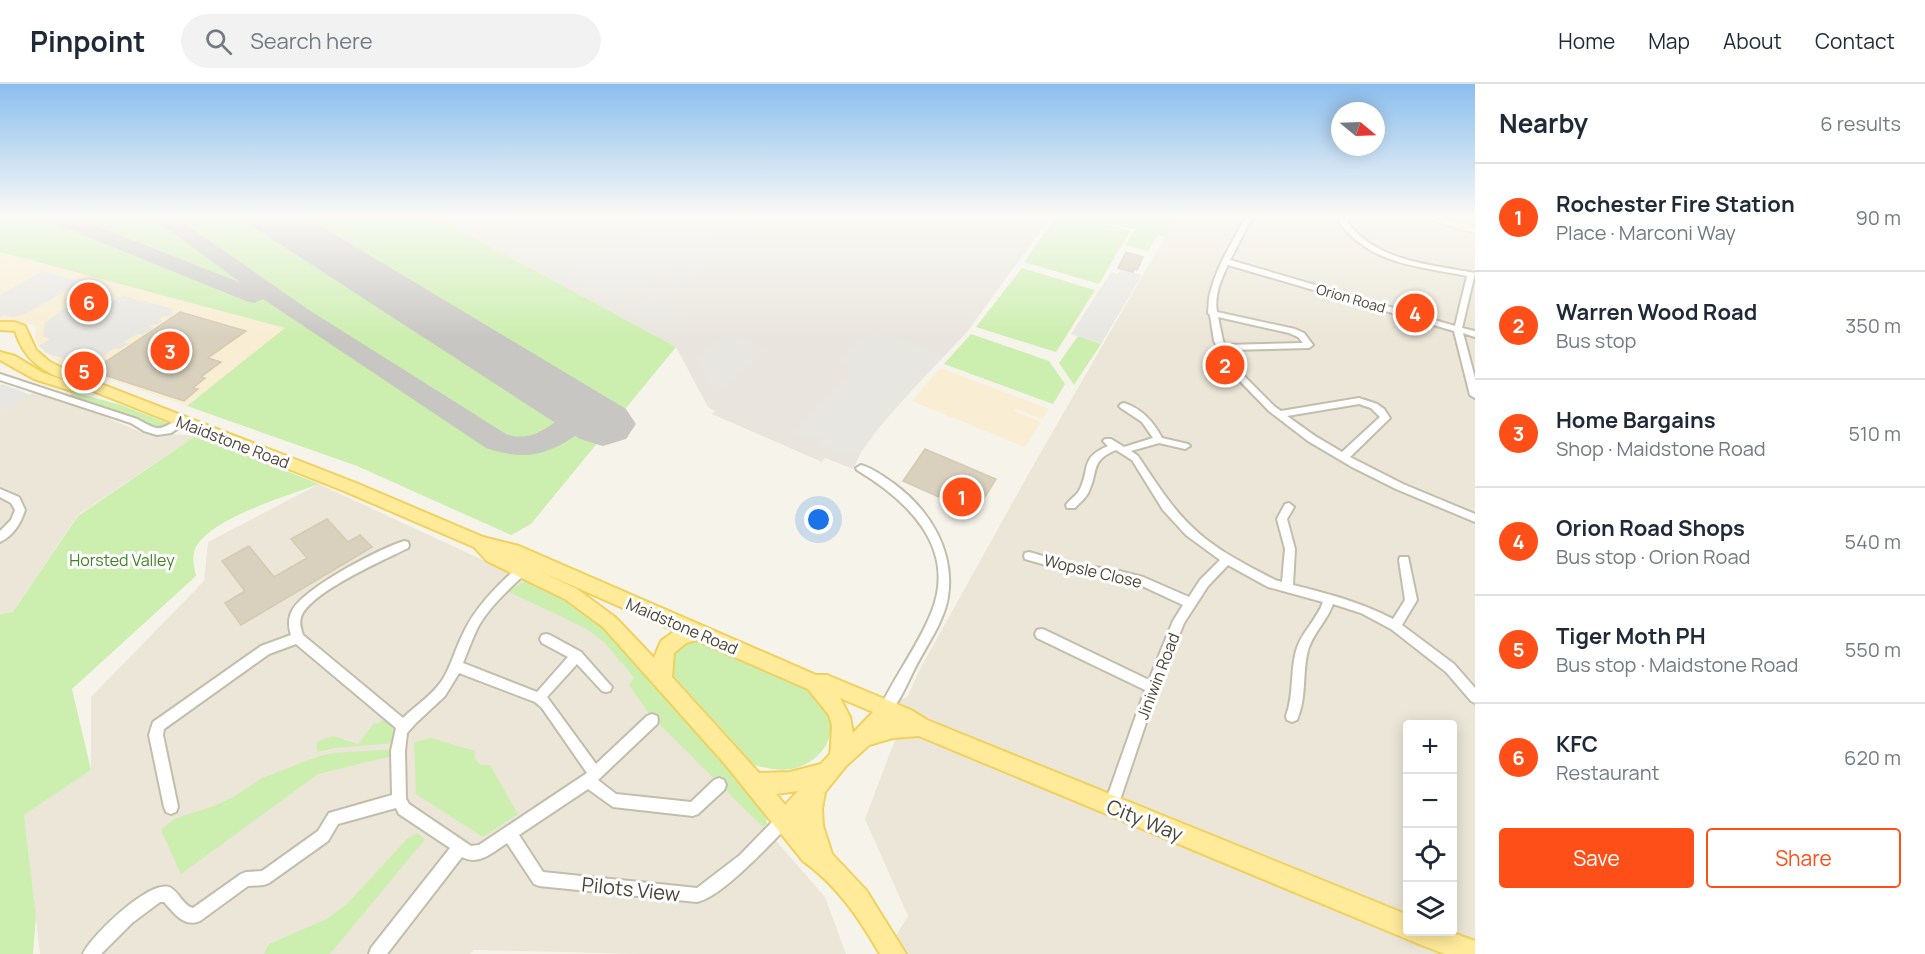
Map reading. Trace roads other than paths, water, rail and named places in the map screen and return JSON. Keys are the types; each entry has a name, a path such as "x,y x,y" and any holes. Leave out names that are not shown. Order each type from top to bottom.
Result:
{"main road":[{"path":"0,327 15,326 22,334 15,343 0,351"},
{"name":"Maidstone Road","path":"22,334 28,349 47,366 68,376 350,487 479,542 513,551 815,682 827,684 886,708"},
{"name":"Maidstone Road","path":"0,356 13,359 28,371 45,379 107,397 119,397"},
{"name":"Maidstone Road","path":"479,542 493,556 564,590 594,610 632,646 738,763 811,853 824,860"},
{"path":"662,679 662,656 666,648 680,637 698,632"},
{"path":"815,682 836,706 843,720 843,739 810,818 812,830 824,860 855,895 894,954"},
{"path":"783,821 863,737 886,708"},
{"name":"City Way","path":"886,708 920,727 1403,925"},
{"path":"863,737 893,729 920,727"},
{"path":"753,783 764,785 794,781 828,772"},
{"path":"1430,936 1475,953"}],"street":[{"path":"1230,257 1213,292 1212,313 1222,348 1248,386 1309,437 1378,478 1475,518"},
{"path":"1397,257 1473,275 1458,329 1475,395"},
{"name":"Orion Road","path":"1227,262 1475,334"},
{"path":"1212,313 1292,331 1301,335 1309,345 1222,348"},
{"path":"0,377 134,421 151,432 166,430 182,422"},
{"path":"1280,414 1359,401 1370,404 1385,418 1343,457"},
{"path":"1124,406 1135,411 1147,421 1159,440"},
{"path":"1071,506 1083,493 1094,459 1100,453 1116,446 1159,440 1185,446"},
{"path":"1116,446 1142,465 1167,507 1190,532 1227,559 1261,579 1287,589 1365,610 1395,626 1450,668 1475,697"},
{"path":"861,468 892,487 921,514 939,548 944,579 937,613 886,708"},
{"path":"0,493 15,500 20,510 16,522 0,538"},
{"path":"1287,589 1290,549 1282,519 1289,507"},
{"path":"403,726 298,638 294,627 297,613 308,599 323,588 404,545"},
{"name":"Wopsle Close","path":"1029,556 1074,569 1111,573 1143,581 1190,603"},
{"name":"Jiniwin Road","path":"1111,806 1152,687 1179,621 1204,583 1227,559"},
{"path":"1395,626 1411,600 1404,560"},
{"path":"522,570 500,590 477,617 460,652 456,666 441,691 403,726 399,745 399,800 404,809 470,854 477,854 510,835 592,777 652,720"},
{"path":"1292,716 1299,700 1302,650 1327,611 1329,600"},
{"path":"1041,634 1152,687"},
{"path":"171,807 156,735 158,726 265,650 298,638"},
{"path":"546,639 577,656 606,687"},
{"path":"539,698 577,656"},
{"path":"456,666 539,698 546,704 592,777 613,801 693,809 719,785"},
{"path":"91,954 135,910 157,895 167,894 183,913 195,916 247,879 266,878 323,836 329,830 330,822 334,818 399,800"},
{"name":"Pilots View","path":"510,835 539,879 695,896 702,894 745,860 783,821"},
{"path":"377,954 460,847"}],"place":[{"name":"KFC","path":"89,302"},
{"name":"Orion Road Shops","path":"1415,313"},
{"name":"Home Bargains","path":"170,351"},
{"name":"Warren Wood Road","path":"1225,365"},
{"name":"Tiger Moth PH","path":"84,371"},
{"name":"Rochester Fire Station","path":"962,497"}],"park label":[{"name":"Horsted Valley","path":"122,560"}]}
